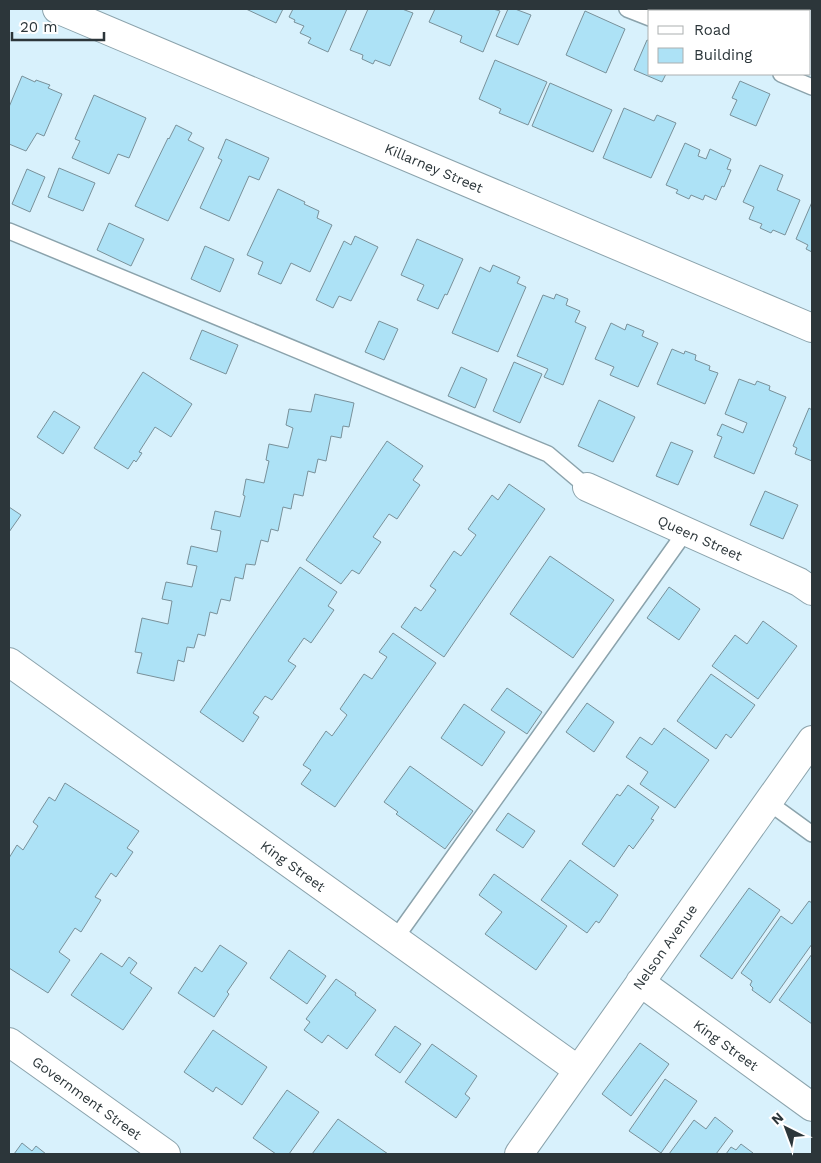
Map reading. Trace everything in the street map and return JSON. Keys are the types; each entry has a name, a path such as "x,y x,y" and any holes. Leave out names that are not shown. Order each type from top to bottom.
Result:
{"street":[{"name":"Killarney Street","path":"57,9 812,328"},
{"name":"Queen Street","path":"587,487 799,582 812,591"},
{"name":"King Street","path":"9,662 578,1070"},
{"name":"Nelson Avenue","path":"519,1154 812,740"},
{"name":"King Street","path":"640,982 812,1107"},
{"name":"Government Street","path":"9,1042 166,1154"}],"lane":[{"path":"627,9 648,17"},
{"path":"783,75 812,87"},
{"path":"9,231 548,454 587,487"},
{"path":"395,939 686,531"},
{"path":"768,802 812,834"}],"building":[{"path":"246,9 283,9 276,23"},
{"path":"293,9 347,9 328,52 308,43 311,38 300,33 304,26 294,22 295,20 289,17"},
{"path":"368,9 402,9 413,13 390,66 375,60 373,64 362,59 363,55 350,50"},
{"path":"435,9 493,9 500,11 483,52 460,42 462,36 429,22"},
{"path":"508,9 515,9 531,15 518,45 496,36"},
{"path":"672,9 697,9 696,10"},
{"path":"585,11 625,29 606,73 566,55"},
{"path":"648,40 648,75 666,75 662,82 634,70"},
{"path":"495,60 547,82 528,125 499,113 501,109 479,99"},
{"path":"22,76 35,82 36,80 50,85 48,88 62,94 44,136 37,133 26,151 9,144 9,107"},
{"path":"740,81 770,94 756,126 730,115 737,100 732,98"},
{"path":"550,83 612,110 593,152 532,126"},
{"path":"94,95 146,118 129,158 118,154 109,174 72,158 80,141 75,139"},
{"path":"624,108 654,121 657,115 676,123 651,178 603,158"},
{"path":"176,125 192,133 188,140 204,148 168,221 135,206"},
{"path":"226,139 269,158 259,180 249,176 229,221 200,208 222,160 218,158"},
{"path":"685,143 700,150 698,156 706,159 710,149 731,159 727,169 731,170 716,200 705,195 703,200 691,195 689,199 676,193 678,190 666,185"},
{"path":"760,165 783,175 777,190 800,200 785,235 773,230 771,233 760,228 762,224 749,219 754,207 743,202"},
{"path":"59,168 95,183 83,211 48,197"},
{"path":"27,169 45,177 30,212 12,204"},
{"path":"278,189 319,211 317,218 332,225 310,272 291,263 281,284 258,274 263,262 247,255"},
{"path":"812,202 812,252 806,249 808,245 796,239"},
{"path":"109,223 144,239 131,266 97,250"},
{"path":"355,236 378,247 351,301 339,296 333,308 316,300 344,241 351,245"},
{"path":"417,239 463,259 447,295 445,294 438,309 417,300 424,285 401,275"},
{"path":"205,246 234,259 220,292 191,279"},
{"path":"493,265 520,277 517,283 526,287 498,352 452,333 480,267 490,272"},
{"path":"556,294 568,299 566,305 580,311 575,322 586,327 563,385 544,377 548,369 517,356 543,295 554,299"},
{"path":"379,321 398,329 384,360 365,352"},
{"path":"611,323 625,330 627,324 644,331 642,336 658,343 638,387 610,375 614,367 595,359"},
{"path":"202,330 238,345 226,374 190,359"},
{"path":"672,349 684,354 685,351 696,355 695,360 710,366 709,370 718,373 705,404 657,384"},
{"path":"514,362 542,374 520,423 493,411"},
{"path":"461,367 487,379 475,408 448,396"},
{"path":"143,372 192,404 171,437 155,427 139,452 142,453 128,469 94,448"},
{"path":"739,379 755,385 757,381 770,386 769,390 786,397 754,474 714,457 722,437 717,435 722,424 743,433 747,423 725,414"},
{"path":"315,394 354,403 349,427 343,426 341,438 331,436 326,461 318,459 315,473 308,471 303,496 294,494 291,509 283,507 278,531 271,529 268,542 261,540 255,565 246,564 243,579 235,577 230,601 221,599 217,614 210,612 205,636 198,634 194,648 187,647 184,662 178,660 174,681 137,673 142,653 135,652 142,618 168,624 172,601 162,599 166,582 192,587 197,566 187,564 191,546 217,552 221,531 211,529 215,511 240,517 245,496 243,495 246,479 264,483 269,461 266,460 269,444 288,448 293,428 286,425 289,409 311,412"},
{"path":"599,400 635,417 613,462 578,446"},
{"path":"809,408 812,410 812,461 795,454 797,448 793,446"},
{"path":"54,411 80,427 63,454 37,437"},
{"path":"387,441 423,466 413,480 420,485 397,519 389,514 373,537 381,542 359,574 352,570 341,584 306,560"},
{"path":"671,442 693,451 678,485 656,476"},
{"path":"509,484 545,509 444,657 401,627 415,607 421,611 436,590 430,586 454,551 461,556 476,535 468,529 492,495 498,500"},
{"path":"765,491 798,505 783,539 750,525"},
{"path":"9,507 21,515 9,532"},
{"path":"550,556 614,600 573,658 510,614"},
{"path":"300,567 337,592 328,606 334,610 311,643 304,638 288,661 296,666 272,700 265,696 253,713 259,717 243,742 200,712"},
{"path":"669,587 700,609 679,640 647,618"},
{"path":"763,621 797,646 758,699 712,666 735,635 747,644"},
{"path":"393,633 436,663 335,807 301,784 311,770 303,765 326,731 332,736 347,715 340,709 364,674 372,679 387,657 379,652"},
{"path":"711,674 755,705 731,738 726,734 716,749 677,721"},
{"path":"507,688 542,712 527,734 491,710"},
{"path":"587,703 614,722 594,752 566,732"},
{"path":"464,704 505,732 482,766 441,738"},
{"path":"664,728 709,760 675,808 640,784 648,772 626,757 640,737 652,745"},
{"path":"410,766 473,811 445,849 396,814 398,812 384,802"},
{"path":"65,783 139,831 127,848 133,852 116,877 111,873 95,897 101,900 81,932 75,928 59,952 70,960 48,993 9,968 9,858 17,845 23,850 38,826 33,822 49,797 55,801"},
{"path":"628,785 659,807 651,819 654,820 633,849 629,845 614,867 582,844 617,794 620,796"},
{"path":"508,813 535,831 523,848 496,830"},
{"path":"570,860 618,895 599,923 596,921 587,933 541,900"},
{"path":"494,874 567,926 536,970 485,934 502,912 479,895"},
{"path":"749,888 780,910 732,979 700,956"},
{"path":"809,901 812,903 812,944 770,1003 752,990 753,988 750,985 752,981 741,973 781,916 792,924"},
{"path":"220,945 247,963 227,992 229,994 214,1017 178,993 195,967 202,972"},
{"path":"289,950 326,976 307,1004 270,978"},
{"path":"101,953 122,967 129,957 137,963 130,973 152,988 123,1030 71,995"},
{"path":"812,954 812,1024 779,1000"},
{"path":"336,979 376,1010 347,1049 328,1035 322,1043 304,1030 310,1022 306,1019"},
{"path":"395,1026 421,1044 400,1073 375,1055"},
{"path":"213,1030 267,1067 242,1105 216,1087 213,1092 184,1072"},
{"path":"640,1043 669,1064 631,1116 602,1094"},
{"path":"432,1044 477,1076 465,1094 470,1098 456,1118 405,1082"},
{"path":"665,1079 697,1101 661,1153 629,1131"},
{"path":"287,1090 319,1112 289,1154 276,1154 253,1138"},
{"path":"715,1117 733,1131 716,1154 669,1154 694,1120 706,1129"},
{"path":"338,1119 388,1154 312,1154"},
{"path":"22,1143 32,1151 36,1146 46,1154 14,1154"},
{"path":"741,1144 753,1153 726,1154 731,1147 736,1150"}]}
